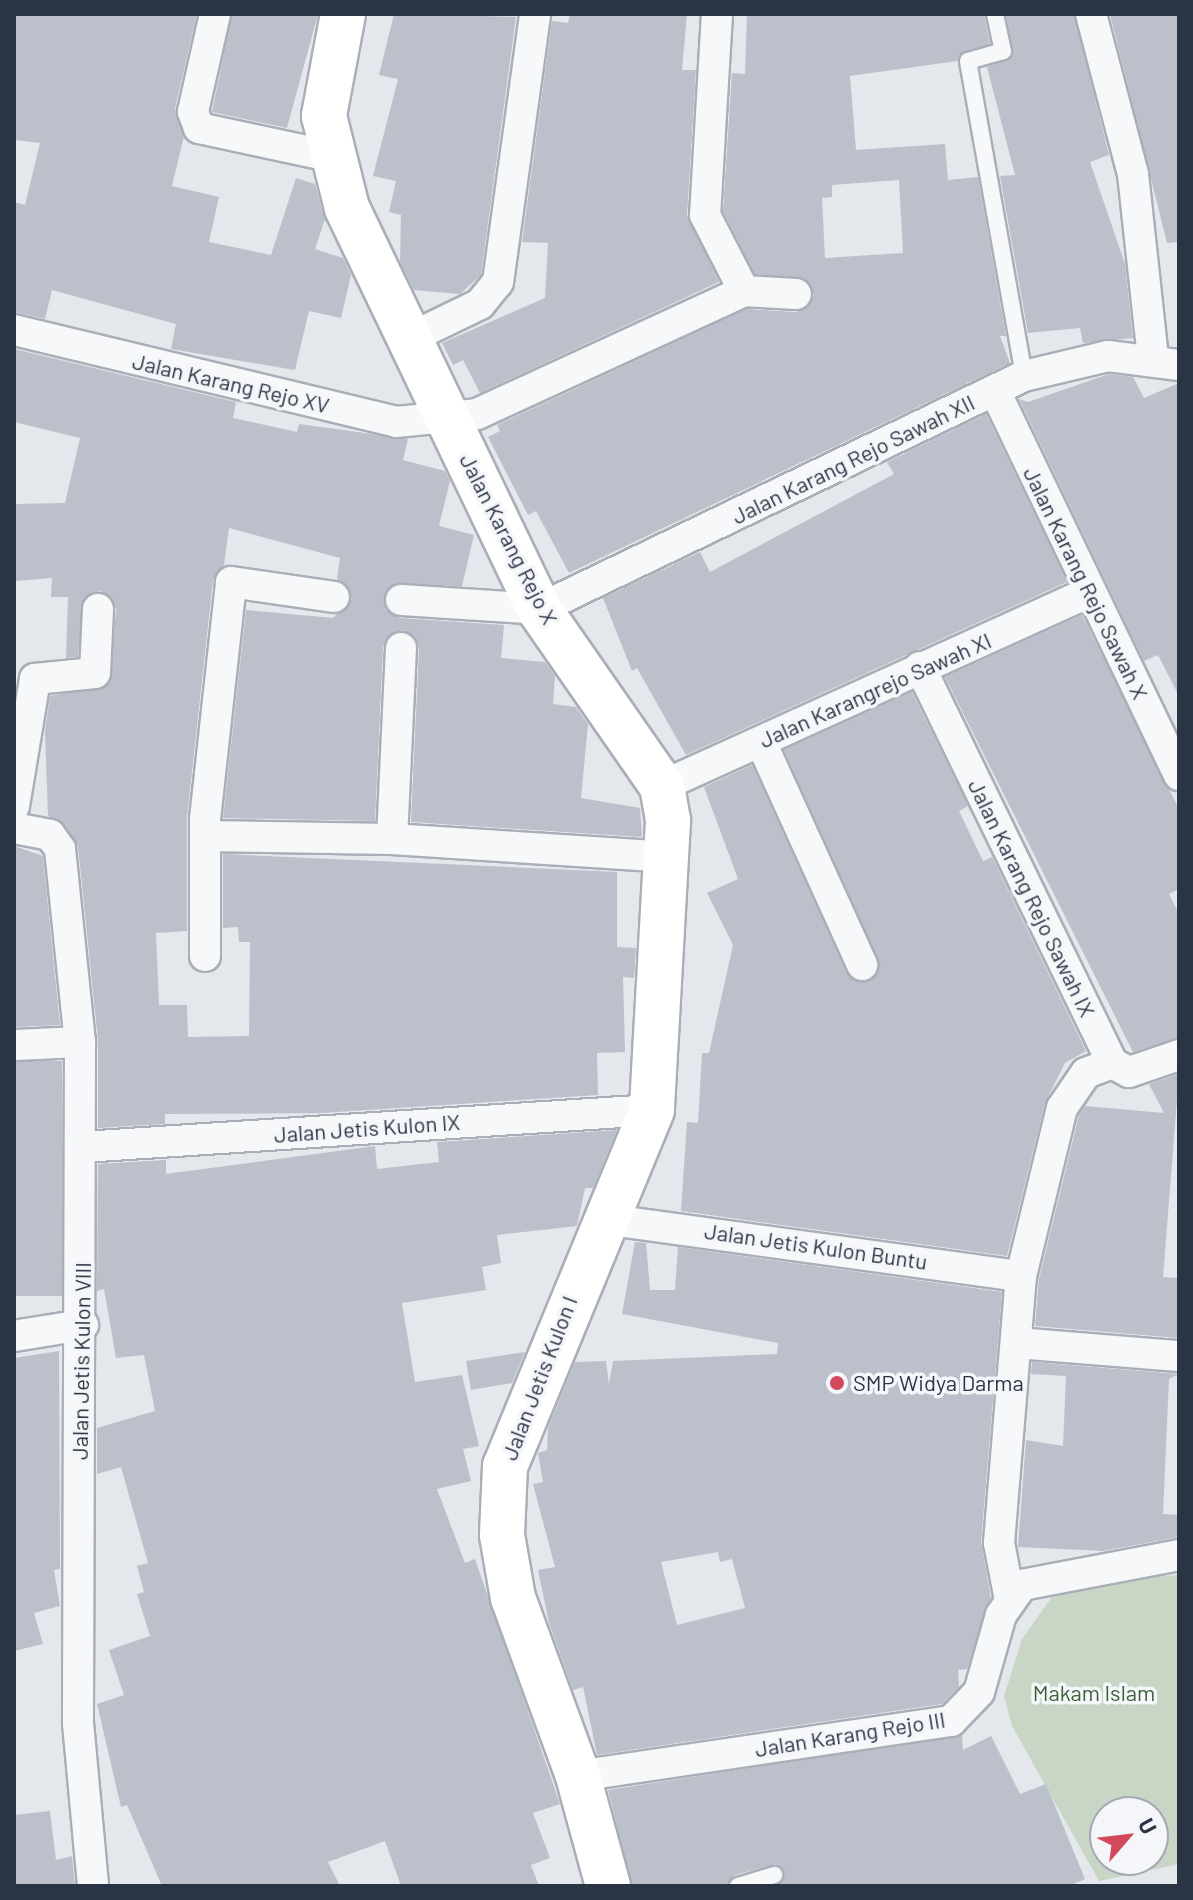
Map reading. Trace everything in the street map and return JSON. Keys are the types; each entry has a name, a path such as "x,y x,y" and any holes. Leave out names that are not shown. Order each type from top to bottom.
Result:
{"street":[{"path":"215,14 193,112 199,128 330,156"},
{"name":"Jalan Karang Rejo X","path":"343,14 327,83 330,156 410,338 539,609 662,786 669,857 652,1110"},
{"path":"410,338 480,304 498,282 535,14"},
{"path":"717,14 705,215 744,291 796,294"},
{"path":"1091,14 1133,174 1166,362"},
{"name":"Jalan Karang Rejo XV","path":"14,330 396,422 477,414 744,291"},
{"name":"Jalan Karang Rejo Sawah XII","path":"539,609 1024,376 1108,356 1166,362"},
{"name":"Jalan Karang Rejo Sawah X","path":"995,391 1087,593 1179,775"},
{"path":"205,956 206,836 231,582 334,597"},
{"name":"Jalan Karangrejo Sawah XI","path":"662,786 1087,593"},
{"path":"401,600 539,609"},
{"path":"14,806 35,679 95,673 98,609"},
{"path":"392,839 401,648"},
{"name":"Jalan Karang Rejo Sawah IX","path":"920,667 1112,1063"},
{"path":"761,742 862,965"},
{"name":"Jalan Jetis Kulon VIII","path":"14,828 55,838 80,1042 83,1325 78,1723 93,1886"},
{"path":"206,836 392,839 669,857"},
{"path":"14,1045 80,1042"},
{"path":"1179,1055 1129,1072 1112,1063 1086,1073 1062,1108 1021,1276 999,1543 1009,1595 1043,1578 1179,1555"},
{"name":"Jalan Jetis Kulon IX","path":"82,1147 652,1110"},
{"name":"Jalan Jetis Kulon I","path":"608,1886 578,1776 513,1598 502,1535 505,1466 568,1299 610,1220 652,1110"},
{"name":"Jalan Jetis Kulon Buntu","path":"610,1220 1021,1276"},
{"path":"14,1336 83,1325"},
{"path":"1016,1343 1179,1356"},
{"name":"Jalan Karang Rejo III","path":"578,1776 951,1721 979,1692 1009,1595"}],"lane":[{"path":"995,14 1003,51 968,61 1024,376"},
{"path":"738,1886 774,1875"}],"green space":[{"name":"Makam Islam","path":"1179,1575 1179,1864 1169,1866 1169,1796 1089,1796 1089,1863 1012,1726 1004,1696 1022,1639 1061,1584"},
{"name":"Makam Islam","path":"1096,1876 1123,1876 1099,1881"}],"building":[{"path":"14,14 197,14 175,108 184,136 172,186 219,197 209,242 271,255 296,178 315,184 325,219 315,249 343,258 351,275 341,318 309,311 295,370 171,349 176,324 52,290 45,319 14,312 14,202 25,205 40,143 14,140"},
{"path":"232,14 318,14 287,128 212,112"},
{"path":"394,14 516,17 481,275 460,294 414,290 400,262 401,215 389,212 396,181 373,176 398,79 379,75"},
{"path":"570,14 687,14 682,70 696,70 687,215 719,282 480,393 463,360 453,365 442,343 545,298 548,243 522,242 552,21 568,23"},
{"path":"747,14 984,14 990,43 957,61 850,76 856,150 945,144 948,180 978,177 1006,336 1000,336 1010,363 569,573 536,511 528,515 488,437 500,431 497,425 747,309 796,312 814,296 805,279 755,274 723,211 732,73 745,74","holes":["899,180 903,253 825,258 822,198 832,197 832,185"]},
{"path":"1006,14 1074,14 1109,155 1090,162 1125,264 1133,338 1083,343 1080,328 1028,333 1000,176 1015,175 987,67 1013,55"},
{"path":"1110,14 1179,14 1179,242 1167,243"},
{"path":"14,349 236,402 233,418 297,432 299,424 408,439 403,460 445,471 450,481 439,526 474,535 462,586 394,584 385,609 400,618 504,625 501,658 545,662 555,676 553,704 576,707 588,724 581,798 640,808 642,837 411,822 419,649 401,630 383,647 375,821 223,818 246,610 333,618 352,599 337,579 340,558 229,528 224,565 213,580 187,817 187,931 156,933 159,1005 187,1005 188,1037 249,1036 250,942 239,942 238,927 223,928 223,854 617,872 617,947 636,948 634,978 623,977 625,1052 597,1053 598,1095 321,1113 165,1114 165,1124 98,1128 98,1040 78,847 65,825 48,816 45,731 50,696 110,683 116,609 100,591 83,599 78,657 66,658 68,597 51,597 52,578 14,581 14,504 65,503 80,438 14,422"},
{"path":"1109,374 1133,377 1144,398 1179,383 1179,696 1158,655 1144,661 1019,399 1028,402"},
{"path":"986,414 1067,582 686,755 637,668 632,671 603,598 700,552 710,572 894,474 887,462"},
{"path":"1082,615 1179,809 1179,889 1169,894 1179,914 1179,1037 1133,1052 945,677"},
{"path":"912,692 968,806 959,811 983,861 992,857 1086,1051 1065,1063 1045,1103 1007,1256 681,1211 687,1122 698,1123 702,1053 709,1053 733,945 707,893 738,879 704,787 752,765 846,972 870,981 878,958 784,750"},
{"path":"14,846 43,856 60,1025 14,1027"},
{"path":"14,1061 62,1061 62,1296 14,1296"},
{"path":"1179,1074 1163,1277 1179,1278 1179,1338 1035,1326 1039,1279 1079,1115 1085,1106 1164,1113 1149,1084"},
{"path":"617,1130 593,1188 585,1188 577,1226 497,1235 501,1263 482,1267 486,1290 402,1303 415,1382 462,1375 479,1446 463,1449 471,1481 437,1489 465,1563 475,1559 560,1804 533,1813 550,1858 531,1865 539,1886 401,1886 385,1841 328,1862 340,1886 162,1886 127,1805 121,1807 97,1704 124,1695 109,1650 150,1636 137,1594 144,1592 137,1566 148,1563 121,1467 97,1474 97,1428 155,1411 144,1355 116,1358 104,1289 97,1291 98,1164 166,1160 166,1174 375,1146 377,1169 439,1162 437,1142"},
{"path":"635,1242 646,1243 650,1290 675,1290 678,1247 1002,1292 981,1542 991,1598 967,1669 958,1670 959,1687 942,1704 597,1755 583,1687 573,1690 549,1623 538,1570 555,1567 533,1484 543,1482 538,1453 547,1450 548,1428 575,1362 606,1361 609,1384 613,1361 777,1354 778,1343 622,1314","holes":["718,1552 720,1562 732,1559 745,1608 677,1625 661,1562"]},
{"path":"59,1351 60,1569 54,1570 60,1606 34,1613 43,1644 14,1651 14,1358"},
{"path":"525,1352 512,1383 471,1390 466,1361"},
{"path":"1032,1362 1179,1374 1169,1379 1163,1514 1179,1515 1179,1537 1103,1551 1018,1547 1026,1440 1063,1446 1066,1376 1031,1374"},
{"path":"962,1735 963,1750 991,1736 1020,1794 1046,1784 1085,1879 1069,1886 776,1886 785,1877 776,1864 735,1875 727,1886 632,1886 608,1790"},
{"path":"50,1811 56,1860 72,1856 75,1886 14,1886 14,1815"}],"place":[{"name":"SMP Widya Darma","path":"837,1383"}]}
